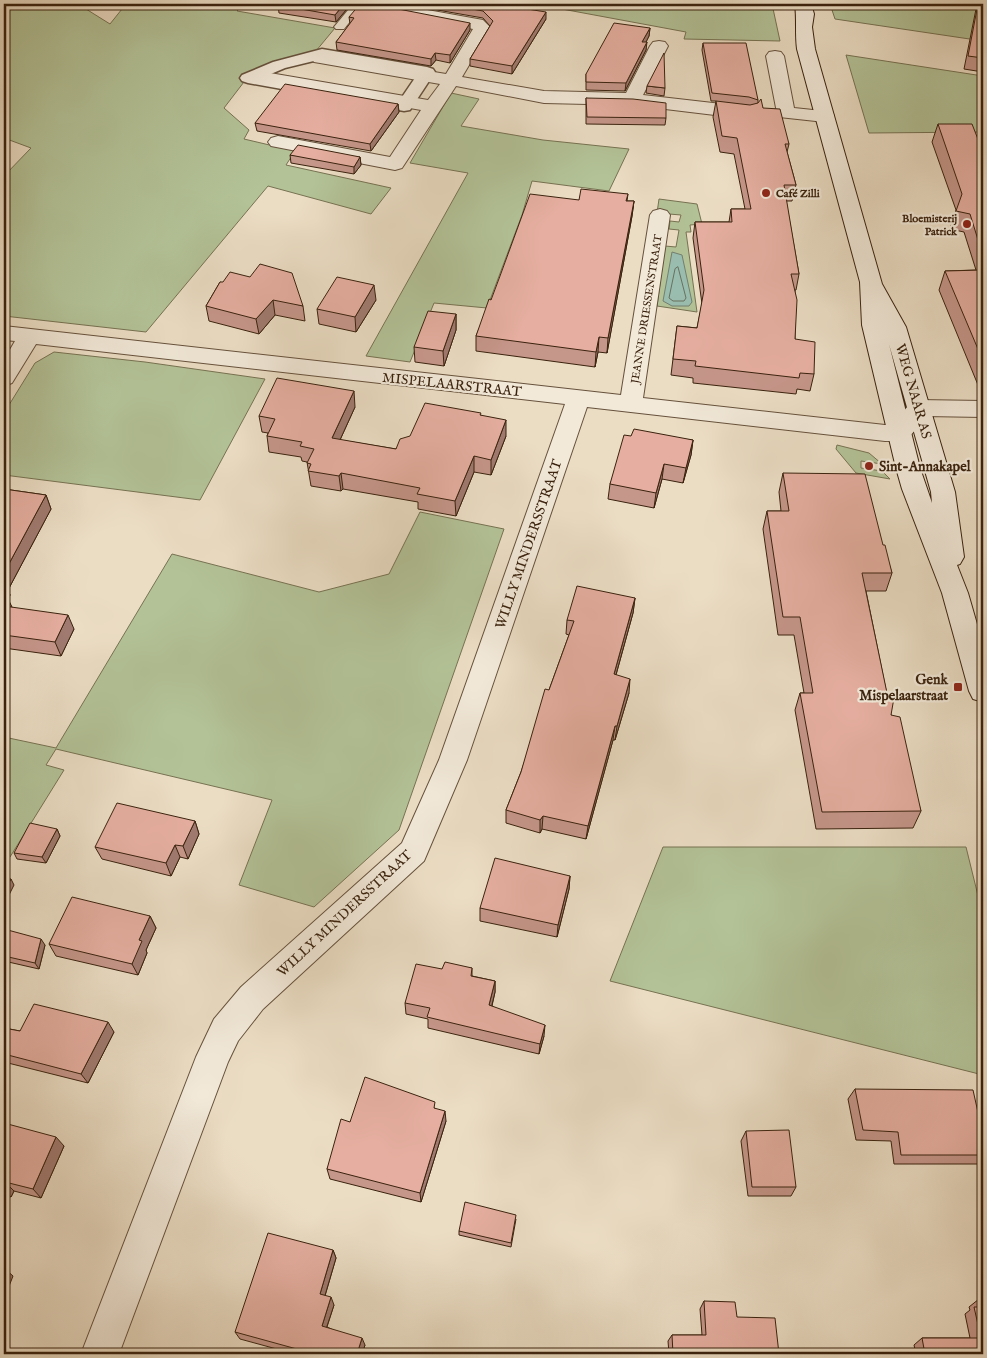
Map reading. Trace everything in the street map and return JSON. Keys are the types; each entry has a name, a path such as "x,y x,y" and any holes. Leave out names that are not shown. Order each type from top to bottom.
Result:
{"street":[{"path":"278,142 396,164 451,80 482,28 477,24 384,7 377,4"},
{"name":"WEG NAAR AS","path":"803,4 805,14 803,27 806,49 871,282 873,325 914,489 955,593 983,691"},
{"path":"632,100 659,46"},
{"path":"322,54 427,72 407,102 404,106 248,78 279,64 322,54"},
{"path":"775,56 786,113 825,116"},
{"path":"320,58 544,97 632,100 748,113"},
{"path":"264,77 434,106"},
{"name":"JEANNE DRIESSENSTRAAT","path":"631,403 660,215"},
{"name":"WEG NAAR AS","path":"871,282 895,326 944,492 955,593"},
{"name":"MISPELAARSTRAAT","path":"4,333 631,403 808,425 900,433"},
{"path":"4,378 29,336"},
{"name":"WILLY MINDERSSTRAAT","path":"100,1354 226,1030 252,998 413,852 453,760 579,398"},
{"path":"900,433 919,408 983,409"}],"lane":[{"path":"340,27 359,4"}],"shaded area":[{"path":"4,4 78,4 110,24 126,4 243,4 237,11 335,28 311,57 247,78 224,108 249,130 244,139 295,151 286,165 391,188 371,214 268,186 146,332 4,316 4,176 31,148 4,138"},
{"path":"535,4 772,4 780,41 684,39 686,32"},
{"path":"830,4 983,4 983,41 835,19"},
{"path":"846,55 983,76 983,132 869,133"},
{"path":"451,93 479,99 461,126 543,140 629,149 609,191 532,181 522,215 487,308 434,303 410,362 366,356 468,173 410,163"},
{"path":"659,199 697,204 702,224 690,225 691,232 686,232 697,312 657,306 665,246 676,247 679,230 669,229 670,221 679,222 681,215 657,213"},
{"path":"54,352 145,362 265,379 200,500 4,475 4,413 35,363"},
{"path":"837,445 869,453 882,464 861,461 861,468 882,471 890,479 856,473 836,449"},
{"path":"420,512 504,529 399,830 314,907 239,885 272,800 56,749 46,765 64,770 10,857 4,855 4,737 56,748 172,554 319,592 389,574"},
{"path":"663,847 966,847 983,916 983,1075 610,981"}],"water":[{"path":"672,252 682,255 692,302 689,306 672,306 663,301"}],"building":[{"path":"279,4 344,4 335,15"},
{"path":"360,4 375,4 470,23 450,55 435,53 431,59 336,42 354,18 349,17"},
{"path":"445,4 496,4 546,12 512,66 470,59 493,21 483,11"},
{"path":"978,4 983,4 983,58 968,56"},
{"path":"614,23 650,28 642,42 647,42 626,83 586,82 586,74"},
{"path":"703,43 746,43 758,100 749,97 712,93"},
{"path":"664,53 665,88 647,86"},
{"path":"285,84 398,104 370,144 255,123"},
{"path":"586,98 633,99 666,103 666,118 587,117"},
{"path":"761,99 763,108 780,109 789,144 785,144 796,185 784,185 799,274 791,274 797,300 795,339 815,342 814,374 800,373 799,378 695,366 696,361 673,359 677,326 697,328 704,290 695,222 732,222 731,209 751,209 737,138 722,136 716,101 750,105 758,103"},
{"path":"938,124 972,124 983,152 983,256 970,214 956,211 962,194"},
{"path":"298,145 360,157 354,167 290,155"},
{"path":"581,189 628,194 626,201 634,201 608,338 599,337 596,352 476,336 530,194 579,200"},
{"path":"260,264 292,273 303,306 273,300 256,319 206,306 220,282 223,282 230,272 250,277"},
{"path":"983,270 983,361 945,271"},
{"path":"337,277 374,285 355,317 317,309"},
{"path":"428,311 456,314 443,351 414,347"},
{"path":"277,378 354,391 332,438 396,449 400,439 410,436 425,403 481,413 480,415 506,420 491,460 474,456 455,501 417,494 420,488 341,473 339,476 308,471 311,464 307,463 314,449 300,446 302,442 267,436 275,419 259,416"},
{"path":"634,429 693,440 686,468 664,464 656,493 610,484 624,435 631,436"},
{"path":"783,473 865,474 892,573 862,573 887,693 895,692 891,715 900,717 921,811 822,812 800,693 813,693 800,617 783,617 767,511 789,511"},
{"path":"4,489 46,495 4,573"},
{"path":"577,586 635,598 614,674 630,679 617,726 615,726 588,826 543,816 540,820 506,810 521,772 545,689 549,690 574,621 567,620"},
{"path":"4,597 8,597 4,605"},
{"path":"4,606 68,615 55,642 4,635"},
{"path":"117,803 195,821 183,846 175,845 166,863 95,847"},
{"path":"30,823 57,829 42,857 14,853"},
{"path":"495,858 570,876 558,925 480,908"},
{"path":"4,877 11,879 4,891"},
{"path":"72,897 150,916 139,940 142,941 132,964 49,944"},
{"path":"4,929 41,939 35,963 4,956"},
{"path":"445,962 472,968 471,976 495,981 489,1005 545,1025 540,1044 427,1017 430,1008 405,1003 416,964 442,969"},
{"path":"34,1004 108,1022 81,1074 4,1054 4,1028 20,1031"},
{"path":"365,1077 435,1102 434,1108 445,1111 420,1193 327,1169 341,1119 350,1122"},
{"path":"855,1089 973,1090 983,1135 983,1155 901,1155 898,1132 863,1130"},
{"path":"4,1123 56,1137 33,1189 5,1182 4,1185"},
{"path":"789,1130 796,1187 752,1187 746,1131"},
{"path":"465,1202 516,1215 511,1243 459,1231"},
{"path":"268,1233 333,1250 320,1294 331,1297 322,1326 362,1338 357,1354 315,1354 235,1332"},
{"path":"979,1299 983,1300 983,1354 925,1354 922,1338 981,1338 974,1307 980,1307"},
{"path":"704,1301 735,1302 737,1317 775,1318 779,1354 673,1354 672,1335 706,1335"}],"place":[{"name":"Café Zilli","path":"766,193"},
{"name":"Bloemisterij Patrick","path":"967,224"},
{"name":"Sint-Annakapel","path":"869,466"},
{"name":"Genk Mispelaarstraat","path":"958,687"}]}
